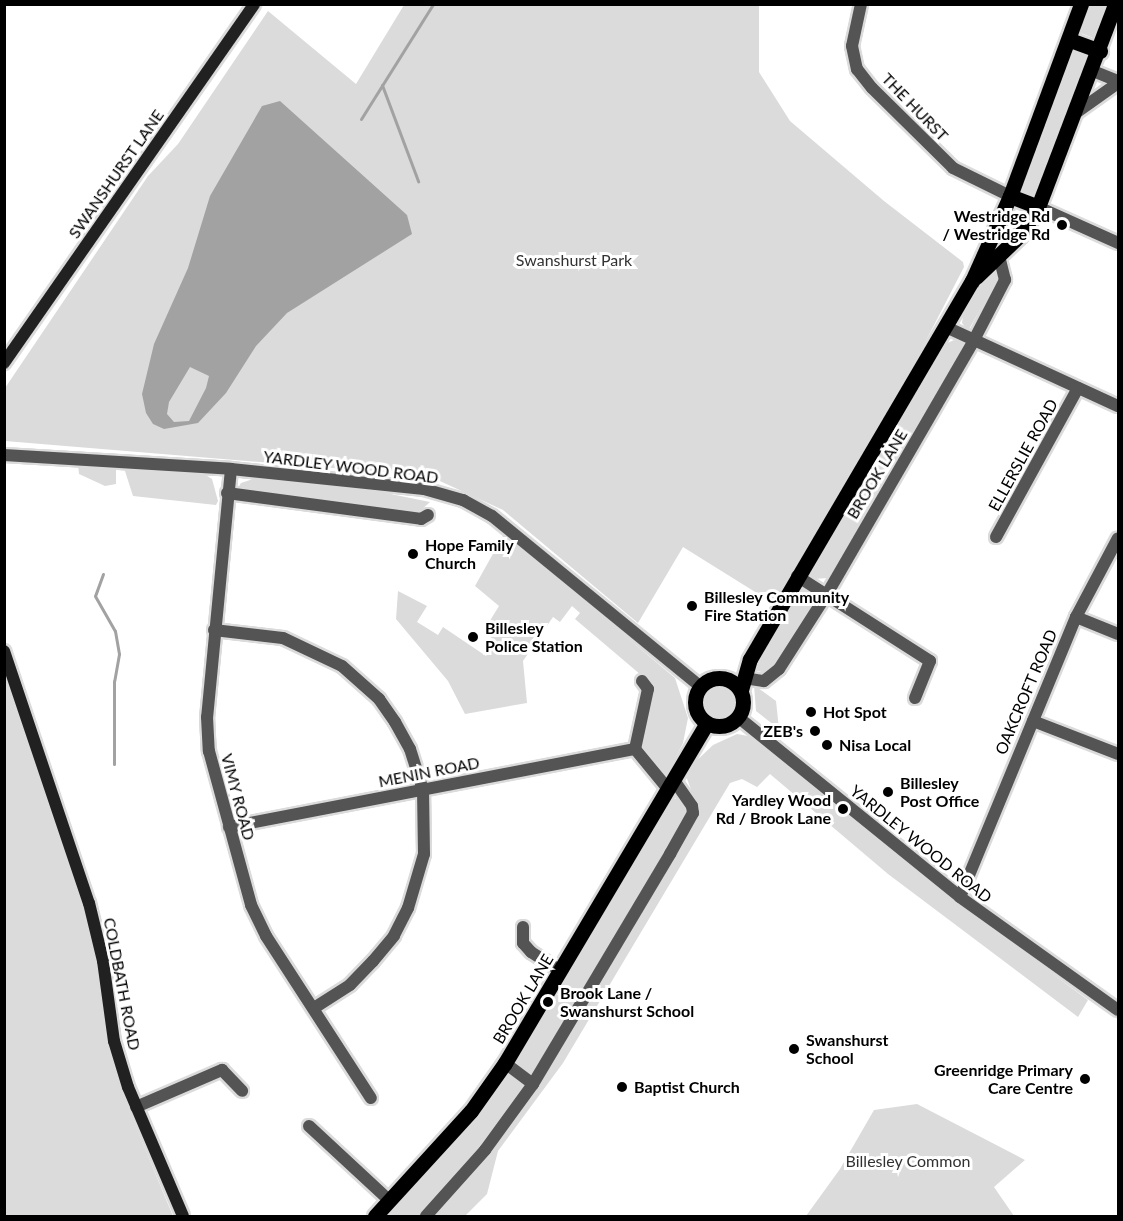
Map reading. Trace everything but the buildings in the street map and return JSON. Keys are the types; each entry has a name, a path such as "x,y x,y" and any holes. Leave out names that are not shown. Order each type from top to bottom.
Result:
{"main road":[{"name":"SWANSHURST LANE","path":"4,363 254,4"},
{"name":"BROOK LANE","path":"743,684 750,659 972,282 1010,196 1070,40 1081,4"},
{"name":"BROOK LANE","path":"972,282 1020,235 1038,207 1093,70 1115,4"},
{"path":"1070,40 1100,51"},
{"path":"1010,196 1038,207"},
{"name":"COLDBATH ROAD","path":"4,651 89,903 103,961 114,1041 136,1107 183,1216"},
{"name":"BROOK LANE","path":"722,678 750,659"},
{"path":"722,678 743,684 744,704 738,717 724,726 707,723 695,706 700,687 710,679 722,678"},
{"name":"BROOK LANE","path":"375,1216 471,1111 505,1063 707,723"}],"street":[{"name":"THE HURST","path":"861,4 852,46 857,69 872,88 953,168 1010,196"},
{"path":"1077,112 1119,82 1093,70"},
{"path":"1038,207 1119,243"},
{"name":"BROOK LANE","path":"743,684 764,681 779,669 827,594 974,340 1005,280 999,256"},
{"path":"945,327 1119,406"},
{"name":"ELLERSLIE ROAD","path":"996,537 1078,388"},
{"name":"YARDLEY WOOD ROAD","path":"4,455 231,470 424,489 463,500 492,516 700,687"},
{"name":"VIMY ROAD","path":"231,470 207,717 209,751 251,906 371,1098"},
{"path":"227,493 421,519 428,515"},
{"name":"OAKCROFT ROAD","path":"960,897 1076,617 1119,538"},
{"path":"798,576 930,661 915,698"},
{"path":"1076,617 1119,634"},
{"path":"214,630 283,638 342,666 379,699 395,722 410,749 423,790 424,854 408,908 394,936 373,961 350,985 314,1008"},
{"path":"426,1216 485,1150 533,1084 693,813 692,806 635,749 648,689 642,681"},
{"name":"YARDLEY WOOD ROAD","path":"738,717 960,897 1119,1010"},
{"path":"1032,721 1119,754"},
{"name":"MENIN ROAD","path":"229,827 635,749"},
{"path":"523,927 524,942 531,952 561,971"},
{"path":"505,1063 533,1084"},
{"path":"136,1107 222,1070 242,1091"},
{"path":"309,1126 389,1200"}],"green space":[{"name":"Swanshurst Park","path":"404,5 759,5 759,72 790,121 884,201 963,262 964,267 918,356 773,603 683,547 638,623 503,510 429,476 5,441 5,388 148,176 178,144 268,11 356,84"},
{"path":"1086,5 1106,5 1096,39 1078,32"},
{"path":"1072,45 1092,51 1039,186 1031,196 1022,195 1018,188"},
{"path":"994,266 997,280 968,331 962,323 964,309 988,269"},
{"path":"954,340 963,343 963,348 895,467 828,578 814,579 808,569 941,346"},
{"path":"78,464 116,467 116,484 105,486 79,474"},
{"path":"124,468 204,474 212,479 218,501 216,505 133,496"},
{"path":"253,479 376,491 430,502 420,511 406,515 242,493 238,488 241,483"},
{"path":"504,534 675,678 688,718 683,743 666,777 640,747 654,686 575,619 580,613 572,606 560,622 553,617 523,661 527,703 465,714 448,681 396,619 398,591 427,606 417,622 438,635 443,627 486,656 496,641 483,632 499,606 475,586"},
{"path":"798,588 813,592 814,604 773,668 762,672 751,670"},
{"path":"4,673 92,938 106,1033 124,1098 173,1216 5,1216"},
{"path":"720,683 733,688 738,701 733,714 720,719 707,714 702,701 707,688"},
{"path":"754,685 776,701 779,729 756,711"},
{"path":"737,734 748,736 955,902 1088,1000 1078,1017 888,874 770,774 757,787 742,779 730,783 563,1063 498,1151 487,1194 465,1216 388,1216 453,1145 503,1077 511,1074 529,1093 541,1076 520,1067 516,1059 669,801 677,798 684,802 687,810 684,821 696,803 686,776 690,767 713,745"},
{"name":"Billesley Common","path":"917,1104 1025,1160 994,1187 1014,1216 806,1216 840,1169 874,1110"}],"shaded area":[{"path":"280,101 407,215 412,234 287,313 256,346 226,393 198,423 164,429 153,424 146,413 142,394 154,344 188,268 210,196 262,106","holes":["190,367 209,376 206,388 189,421 174,422 167,414 169,402"]}],"waterway":[{"path":"361,119 433,4"},
{"path":"382,85 418,181"},
{"path":"103,574 95,596 115,631 119,654 114,681 114,764"}],"place":[{"name":"Westridge Rd / Westridge Rd","path":"1062,225"},
{"name":"Hope Family Church","path":"413,554"},
{"name":"Billesley Community Fire Station","path":"692,606"},
{"name":"Billesley Police Station","path":"473,637"},
{"name":"Hot Spot","path":"811,712"},
{"name":"ZEB's","path":"815,731"},
{"name":"Nisa Local","path":"827,745"},
{"name":"Billesley Post Office","path":"888,792"},
{"name":"Yardley Wood Rd / Brook Lane","path":"843,809"},
{"name":"Brook Lane / Swanshurst School","path":"548,1002"},
{"name":"Swanshurst School","path":"794,1049"},
{"name":"Greenridge Primary Care Centre","path":"1085,1079"},
{"name":"Baptist Church","path":"622,1087"}]}
